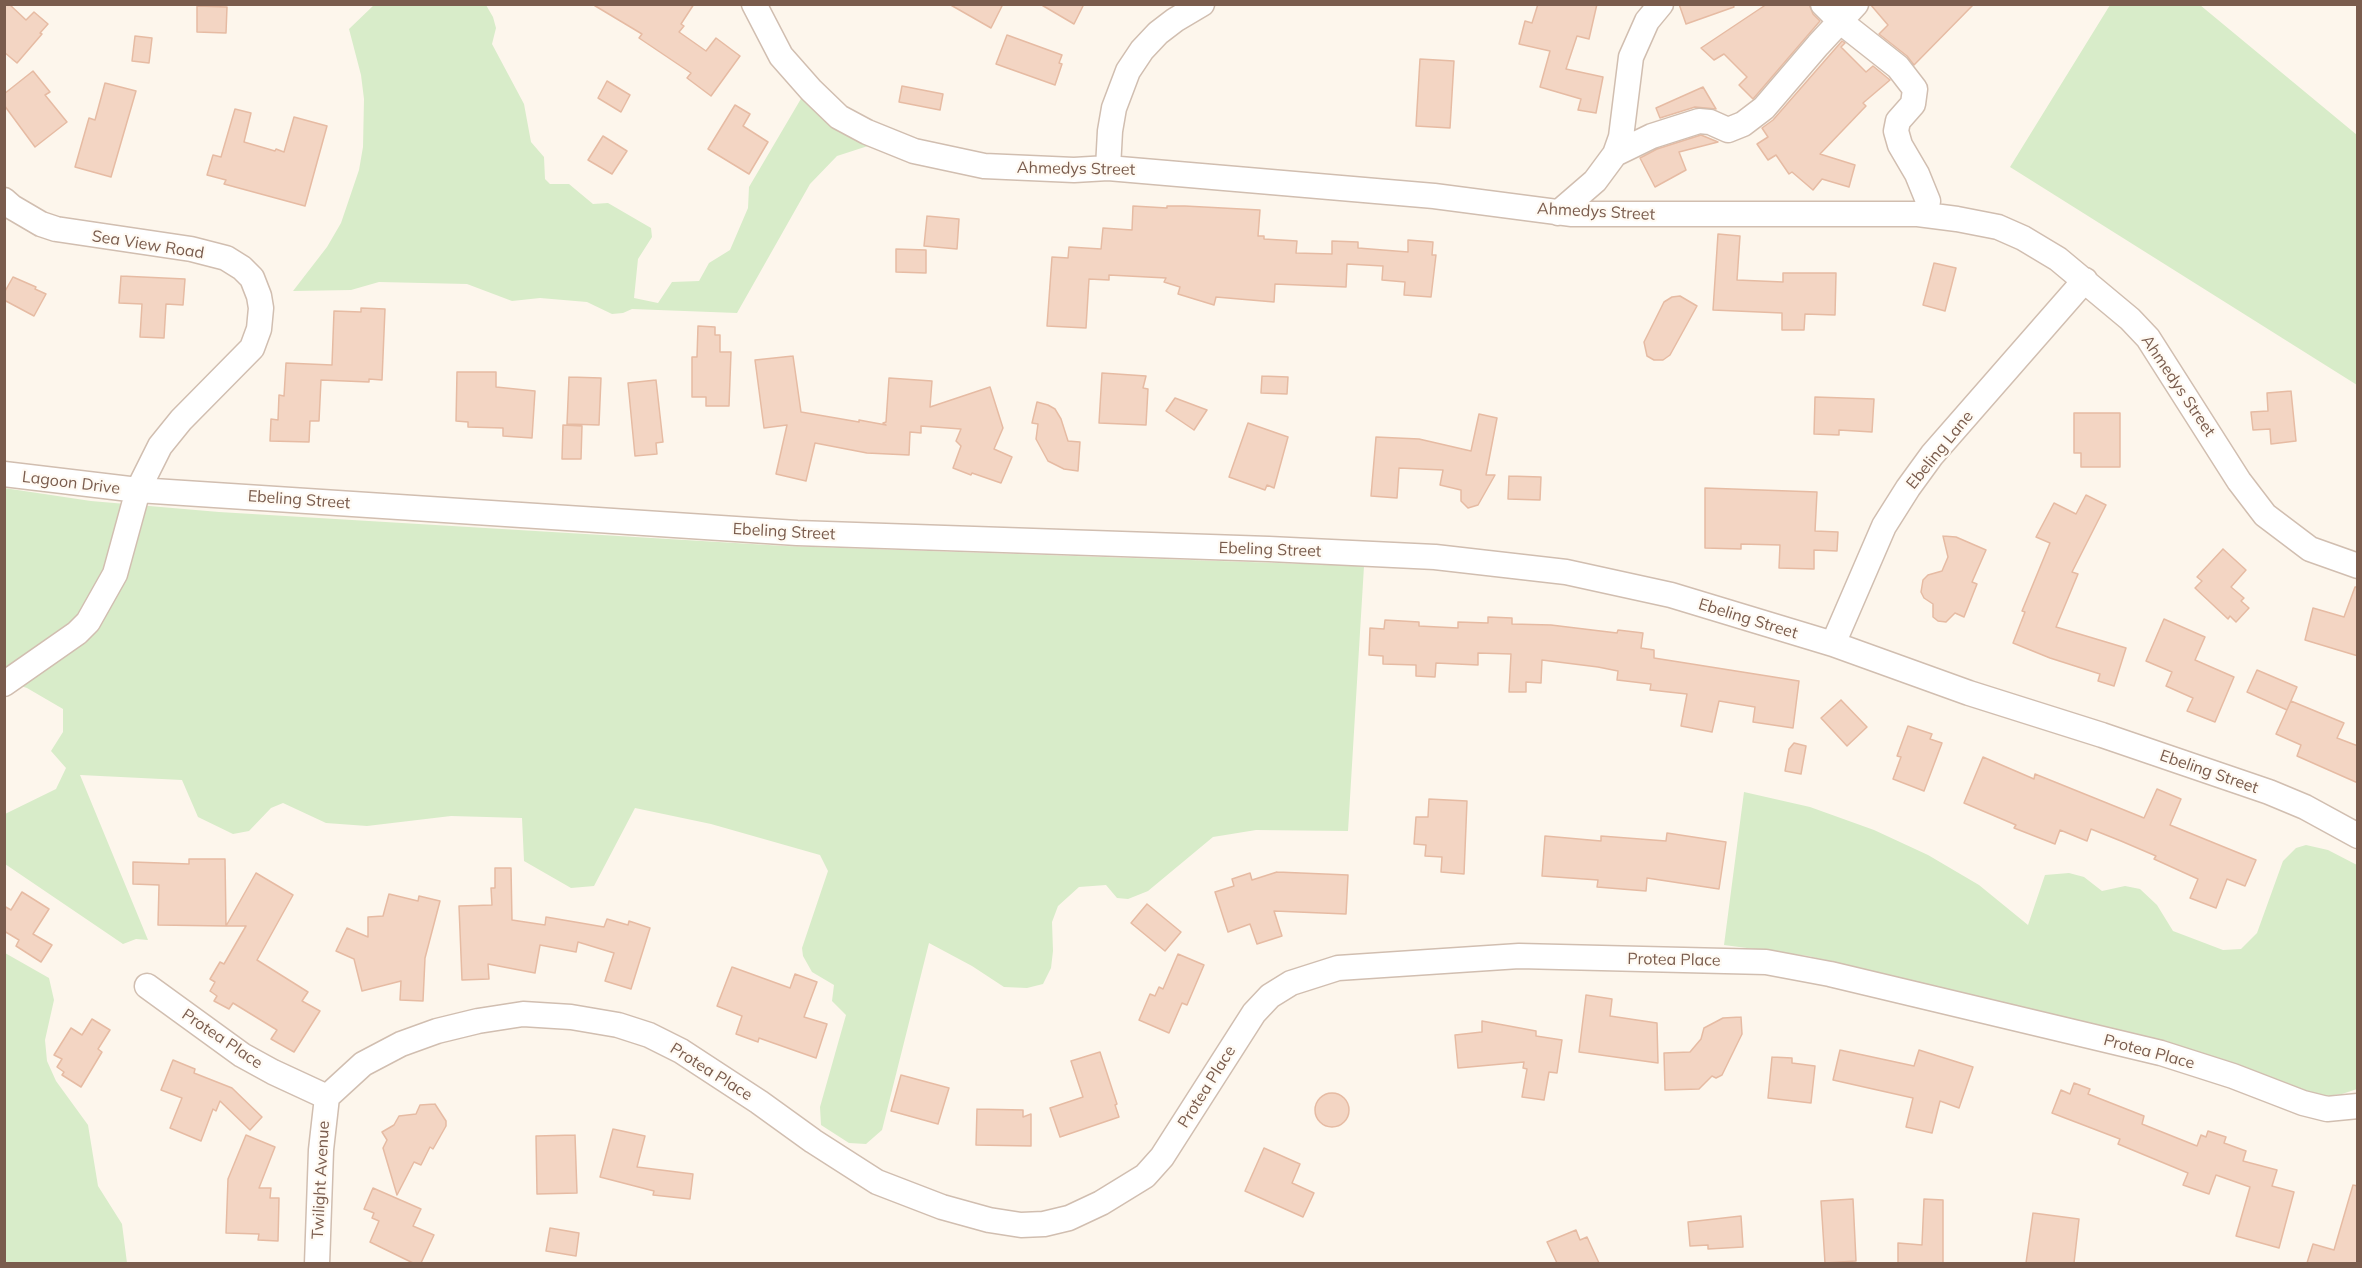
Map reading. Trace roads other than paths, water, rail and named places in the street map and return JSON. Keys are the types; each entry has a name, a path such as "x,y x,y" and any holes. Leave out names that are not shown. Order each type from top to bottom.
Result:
{"street":[{"name":"Ahmedys Street","path":"754,4 781,56 839,117 867,132 914,151 984,166 1074,170 1108,168 1434,196 1558,213 1626,216 1924,215 1998,227 2023,238 2058,259 2130,319 2148,338 2239,481 2265,515 2310,549 2358,566"},
{"path":"1108,168 1114,108 1128,70 1158,33 1202,4"},
{"path":"1558,213 1594,181 1615,154 1621,137 1631,57 1647,21 1660,4"},
{"path":"1823,4 1849,13 1865,39 1898,67 1915,88 1913,104 1898,121 1896,131 1900,146 1917,174 1928,201 1924,215"},
{"path":"1615,154 1652,136 1699,121 1710,122 1728,130 1743,124 1764,108 1849,13"},
{"name":"Sea View Road","path":"4,200 41,224 56,230 191,249 226,258 242,268 252,278 261,308 258,337 252,348 180,420 160,446 138,490 115,574 88,622 58,647 4,684"},
{"name":"Ebeling Lane","path":"1833,644 1884,526 1908,488 1932,455 2085,280"},
{"name":"Lagoon Drive","path":"4,474 138,490"},
{"name":"Ebeling Street","path":"138,490 797,533 1435,557 1566,572 1671,595 1833,644 1969,693 2103,735 2269,792 2305,807 2358,836"},
{"name":"Protea Place","path":"147,986 242,1054 273,1072 327,1097 363,1064 401,1044 437,1031 478,1021 523,1014 571,1017 618,1025 649,1035 681,1051 759,1102 813,1141 886,1185 942,1207 989,1220 1021,1225 1044,1224 1069,1218 1101,1203 1145,1176 1162,1157 1254,1013 1270,996 1291,983 1338,968 1518,956 1766,962 1830,974 2161,1053 2233,1076 2303,1104 2327,1110 2358,1106"},
{"name":"Twilight Avenue","path":"317,1263 321,1150 327,1097"}]}
